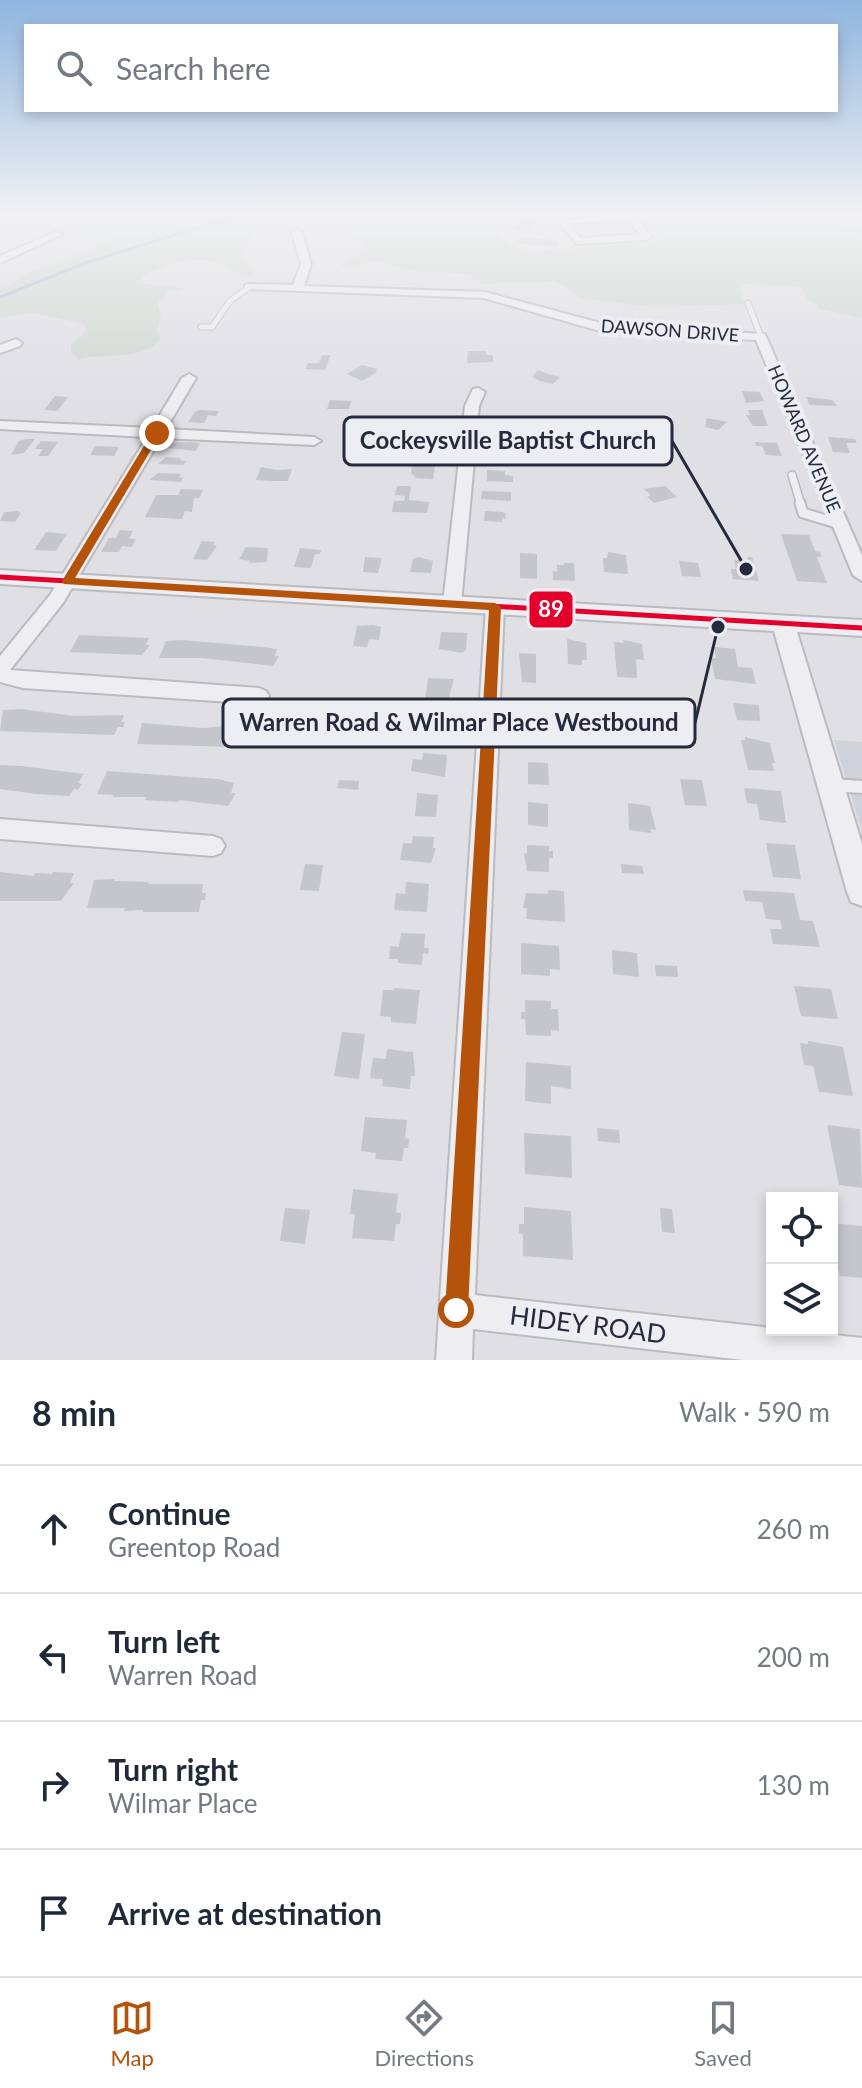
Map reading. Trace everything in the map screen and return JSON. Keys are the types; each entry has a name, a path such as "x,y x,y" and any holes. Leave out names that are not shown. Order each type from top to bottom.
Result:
{"street":[{"path":"298,288 302,277"},
{"name":"DAWSON DRIVE","path":"249,287 485,295 607,329 761,337"},
{"name":"HOWARD AVENUE","path":"761,337 862,575"},
{"path":"0,349 16,343"},
{"path":"0,669 38,626 68,581 189,378"},
{"path":"452,604 472,406 478,392"},
{"path":"0,425 314,441"},
{"path":"0,577 862,628"},
{"path":"454,1360 495,607"},
{"path":"783,624 862,892"},
{"path":"0,675 23,681 259,696"},
{"path":"0,829 213,846"},
{"name":"HIDEY ROAD","path":"456,1310 862,1356"}],"lane":[{"path":"201,327 212,327 230,301 249,287"},
{"name":"HOWARD AVENUE","path":"748,303 761,337"},
{"path":"792,475 803,513 840,524"},
{"path":"830,785 862,787"}],"shaded area":[{"path":"21,277 142,277 143,283 185,289 169,291 158,303 161,317 156,331 161,338 154,345 134,353 78,359 71,352 71,345 87,330 84,324 33,313 0,318 0,291"},
{"path":"862,277 862,318 819,309 817,304 807,300 801,287 742,284 740,290 745,304 654,307 579,298 554,281 483,284 473,279"},
{"path":"834,740 862,742 862,831"}],"building":[{"path":"468,351 486,351 486,355 493,355 493,362 467,363"},
{"path":"322,355 331,355 325,370 305,369 308,363 319,363"},
{"path":"362,365 378,369 375,370 377,372 362,381 347,374"},
{"path":"538,370 560,377 553,384 540,381 532,377"},
{"path":"742,391 760,392 764,401 746,403"},
{"path":"55,396 68,397 57,411 44,410"},
{"path":"806,397 832,400 837,406 810,405"},
{"path":"330,400 351,401 349,409 327,409"},
{"path":"200,410 219,411 216,416 208,415 204,423 188,422"},
{"path":"748,410 762,410 768,426 753,426 746,415 750,415"},
{"path":"638,416 649,423 634,431 620,422"},
{"path":"707,418 727,422 718,430 705,427"},
{"path":"828,437 855,439 857,443 846,443 850,453 833,452"},
{"path":"35,439 24,453 11,455 19,441"},
{"path":"41,441 58,442 48,456 38,456 43,449 35,449"},
{"path":"755,442 777,443 782,456 766,455 762,446 756,446"},
{"path":"170,443 200,443 196,451 167,448"},
{"path":"95,446 119,447 114,456 90,455"},
{"path":"166,457 186,461 184,465 158,464"},
{"path":"412,465 435,466 433,479 416,478 411,473"},
{"path":"261,467 292,469 288,481 256,480"},
{"path":"487,470 505,471 505,475 513,476 513,482 487,481"},
{"path":"158,473 181,474 179,477 183,478 181,482 149,480"},
{"path":"397,486 411,486 409,500 429,502 427,513 392,512 394,501 404,501 405,496 395,495"},
{"path":"665,486 677,497 654,503 644,489"},
{"path":"181,489 203,490 199,498 194,498 192,512 185,511 182,519 145,517 156,495 178,495"},
{"path":"482,491 511,492 511,501 481,499"},
{"path":"485,511 505,513 506,519 502,518 502,522 484,521"},
{"path":"4,512 21,513 15,522 0,521"},
{"path":"120,530 133,531 129,539 136,539 132,547 122,546 119,552 101,552 109,538 116,538"},
{"path":"46,532 67,534 56,551 34,550"},
{"path":"781,534 809,535 815,551 820,552 822,557 817,557 827,583 797,581"},
{"path":"202,541 215,542 213,545 217,546 207,560 193,559"},
{"path":"246,547 268,548 267,562 249,563 239,559"},
{"path":"300,548 321,550 320,554 315,554 311,568 294,567"},
{"path":"608,552 626,555 628,574 604,572 603,558 607,558"},
{"path":"520,553 537,554 537,579 520,578"},
{"path":"365,557 382,558 378,573 363,572"},
{"path":"419,557 433,561 431,573 410,572 413,559"},
{"path":"747,557 752,557 759,581 733,579 731,569 736,569 734,560 748,560"},
{"path":"679,561 698,563 701,577 682,576"},
{"path":"574,563 575,581 553,580 553,571 557,572 557,565"},
{"path":"357,626 381,627 379,640 369,639 367,647 353,646"},
{"path":"441,632 467,633 466,650 462,653 439,649"},
{"path":"79,635 149,638 146,645 150,645 142,655 70,652"},
{"path":"567,639 586,643 587,660 582,660 582,665 568,664"},
{"path":"623,640 642,644 644,660 636,659 637,678 617,677 614,642 624,643"},
{"path":"166,641 277,649 275,656 279,656 273,666 202,658 159,658"},
{"path":"714,647 735,649 738,667 752,668 756,684 715,679 711,658 716,658"},
{"path":"519,653 536,654 536,683 522,682"},
{"path":"428,678 454,679 448,701 425,700"},
{"path":"733,703 759,705 760,721 737,720"},
{"path":"3,710 76,716 124,715 121,722 125,722 114,735 0,731"},
{"path":"142,723 203,728 251,724 250,731 255,731 249,744 231,747 137,744"},
{"path":"528,725 562,728 562,741 548,740 548,747 528,745"},
{"path":"745,737 770,743 774,771 748,770 741,740"},
{"path":"423,753 447,755 445,777 411,771 413,759 422,760"},
{"path":"528,762 548,763 549,785 528,784"},
{"path":"0,765 84,774 78,783 82,784 78,790 74,789 69,796 36,794 0,789"},
{"path":"107,771 218,779 234,783 231,793 236,793 228,806 97,794"},
{"path":"680,779 702,780 707,806 685,805"},
{"path":"339,780 359,781 358,790 337,788"},
{"path":"744,788 781,791 786,823 760,820 757,804 747,803"},
{"path":"417,793 438,795 436,817 415,816"},
{"path":"528,802 548,804 548,827 528,825"},
{"path":"628,803 650,806 656,830 651,829 651,833 629,830"},
{"path":"413,836 434,837 433,848 436,848 431,863 400,860 403,843 412,843"},
{"path":"766,843 795,845 801,879 773,877"},
{"path":"527,845 549,846 553,858 549,858 549,872 527,871 524,853 527,854"},
{"path":"305,864 323,865 319,891 300,890"},
{"path":"621,864 642,866 644,874 622,873"},
{"path":"0,872 34,876 35,873 74,873 70,883 74,883 61,901 0,901"},
{"path":"115,879 148,884 203,884 205,900 201,900 199,912 87,908 94,880"},
{"path":"406,882 429,884 427,912 394,910 396,893 405,894"},
{"path":"548,890 564,891 565,922 526,919 527,908 523,908 526,893 548,894"},
{"path":"743,890 794,893 800,920 813,921 820,947 773,944 770,929 782,929 780,920 766,919 762,902 745,901"},
{"path":"401,933 425,934 424,948 429,948 428,954 423,953 422,965 389,959 390,946 399,947"},
{"path":"521,943 559,946 560,970 550,969 550,976 521,974"},
{"path":"612,950 637,953 639,977 613,974"},
{"path":"655,965 677,966 678,977 656,976"},
{"path":"794,986 831,989 838,1019 801,1016"},
{"path":"383,990 420,990 416,1024 391,1022 391,1017 380,1016"},
{"path":"525,1000 551,1001 551,1009 558,1009 559,1031 551,1030 551,1036 526,1035 525,1019 521,1019 521,1012 525,1012"},
{"path":"342,1032 365,1034 359,1079 334,1076"},
{"path":"808,1041 843,1047 853,1096 819,1092 813,1066 804,1065 800,1043 808,1044"},
{"path":"387,1049 413,1052 415,1076 411,1076 410,1089 382,1086 383,1079 370,1078 373,1058 386,1059"},
{"path":"526,1062 571,1066 571,1089 551,1086 551,1104 525,1101"},
{"path":"365,1117 407,1120 405,1138 409,1139 408,1148 404,1148 402,1161 375,1159 376,1153 361,1151"},
{"path":"827,1125 860,1129 862,1188 839,1185"},
{"path":"597,1128 619,1130 620,1143 598,1141"},
{"path":"524,1133 571,1136 572,1178 525,1174"},
{"path":"353,1189 398,1194 396,1213 401,1213 394,1241 352,1238 355,1214 350,1214"},
{"path":"524,1207 571,1211 573,1260 523,1256 523,1234 519,1233 519,1224 524,1224"},
{"path":"285,1208 310,1210 305,1244 280,1241"},
{"path":"660,1208 672,1209 675,1233 662,1232"},
{"path":"838,1224 862,1226 862,1278 840,1276"}],"waterway":[{"path":"0,297 49,277"}],"transit line":[{"name":"89","path":"0,577 862,628"}],"place":[{"name":"Cockeysville Baptist Church","path":"746,569"},
{"name":"Warren Road & Wilmar Place Westbound","path":"718,627"}],"route":[{"path":"157,433 68,581 495,607 456,1310"}]}
